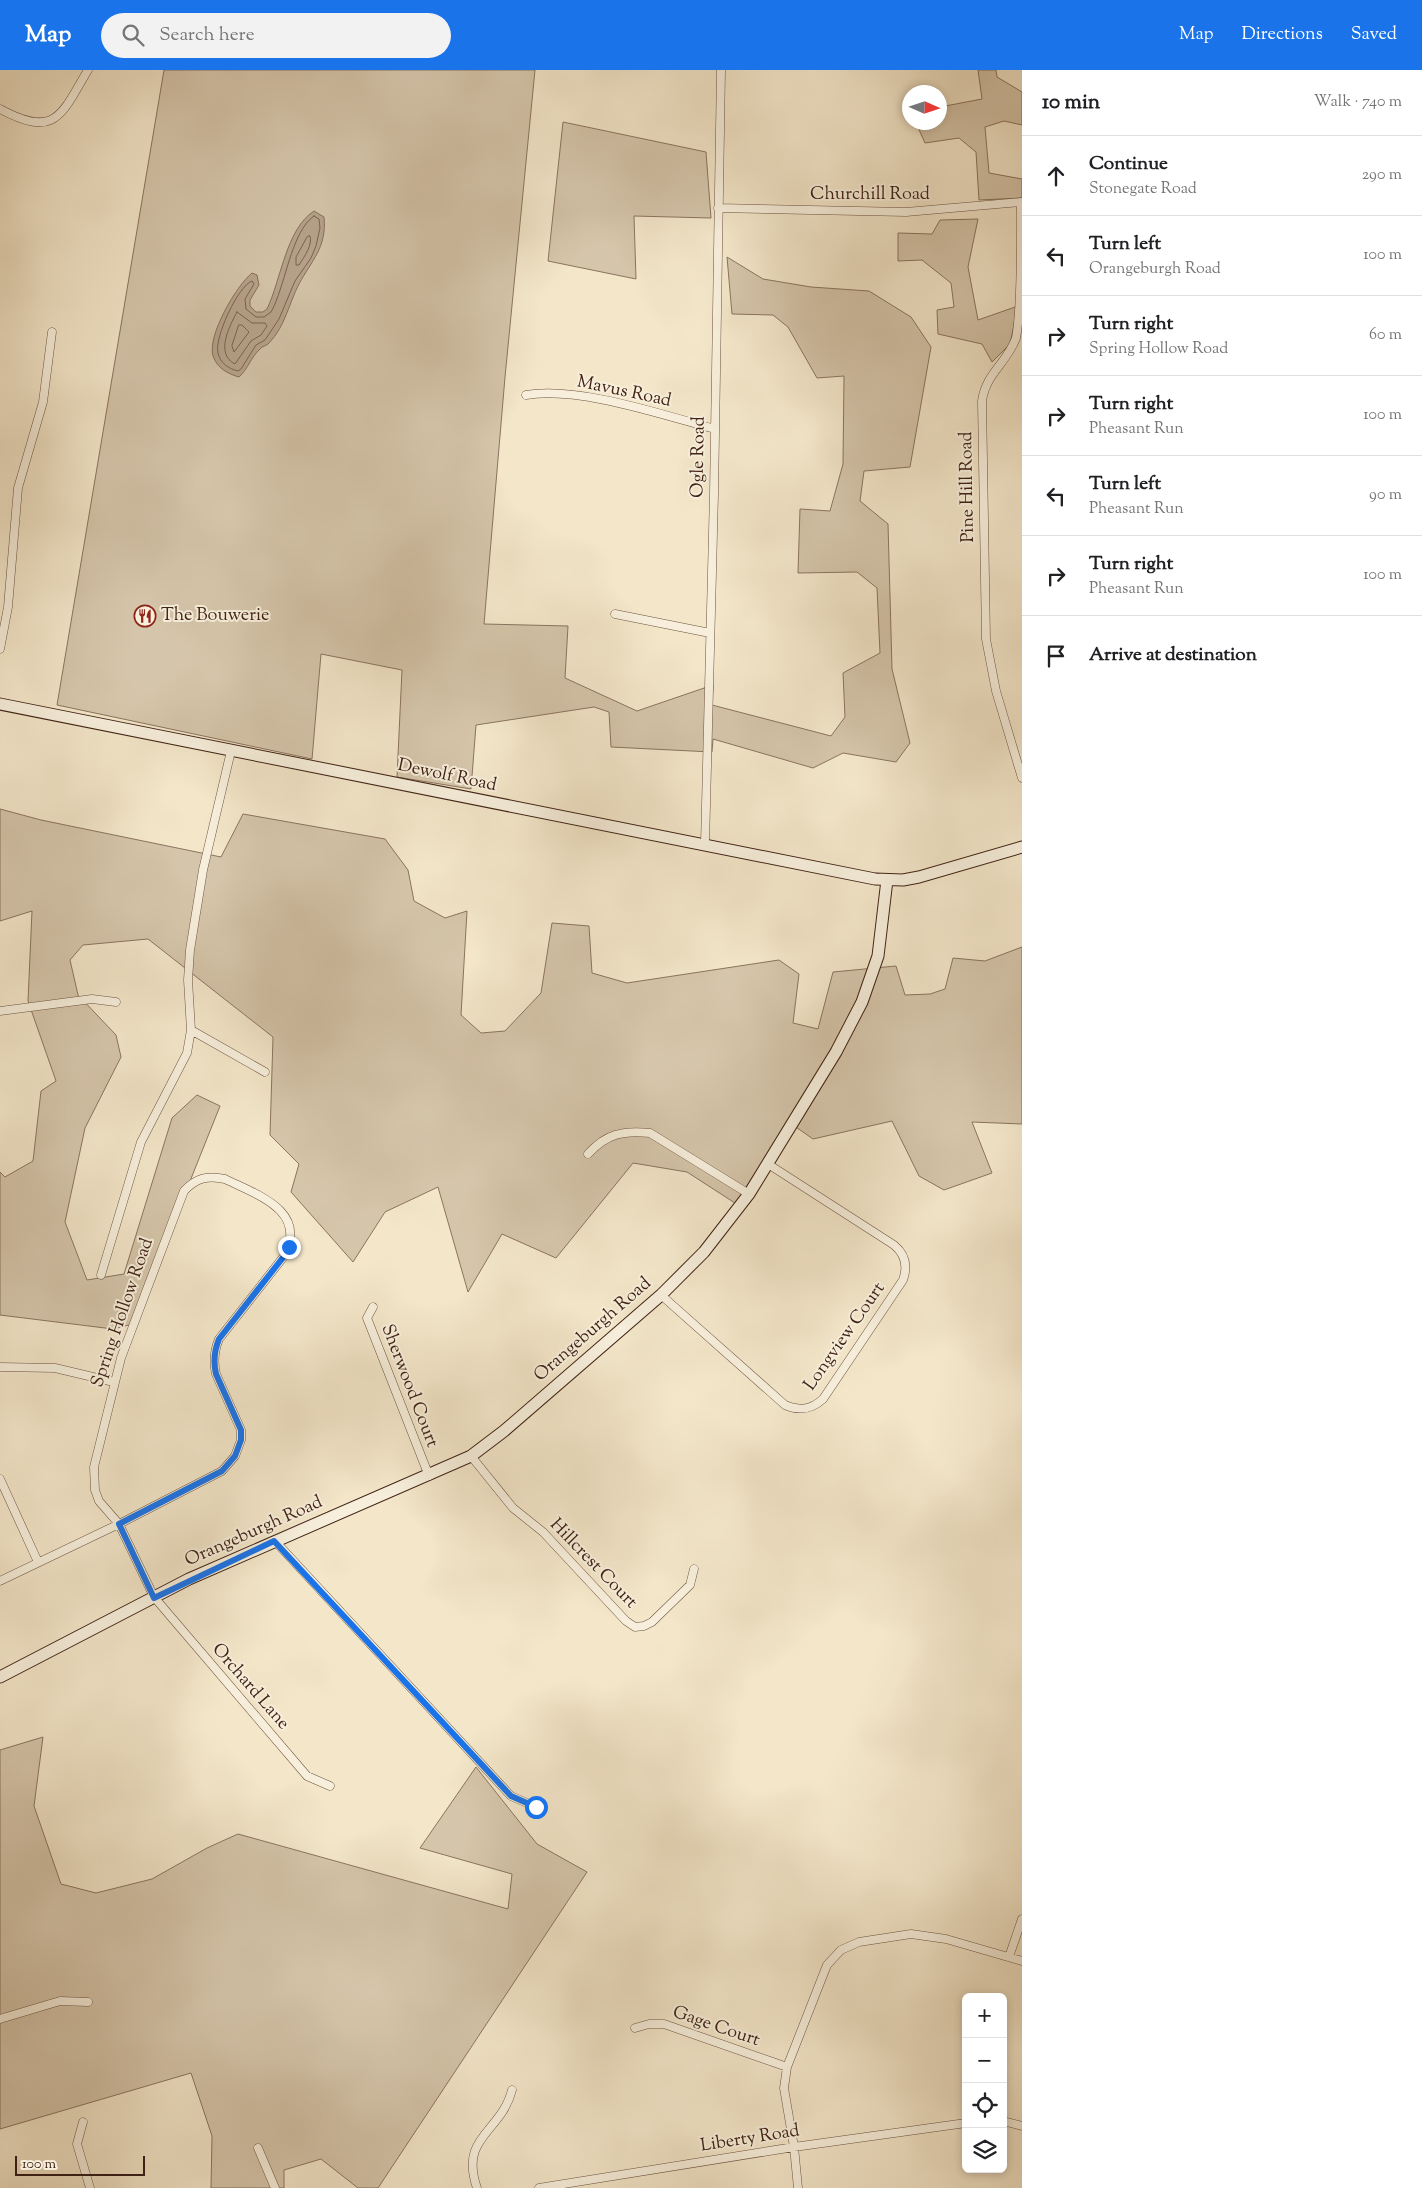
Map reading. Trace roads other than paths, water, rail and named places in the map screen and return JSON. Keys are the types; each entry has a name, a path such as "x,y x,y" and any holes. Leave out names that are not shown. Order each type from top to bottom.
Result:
{"street":[{"path":"0,109 22,119 44,123 53,121 62,112 88,70"},
{"name":"Ogle Road","path":"705,844 721,70"},
{"name":"Churchill Road","path":"718,208 906,212 1021,202"},
{"name":"Pine Hill Road","path":"1021,202 1020,326 1010,351 986,382 982,401 986,639 996,691 1022,778"},
{"path":"0,649 8,607 18,488 43,402 52,332"},
{"name":"Mavus Road","path":"526,395 544,392 607,402 715,429"},
{"path":"615,614 710,633"},
{"name":"Dewolf Road","path":"0,704 887,880"},
{"path":"101,1275 141,1142 187,1053 191,1030 188,980 190,950 203,870 231,751"},
{"path":"887,880 919,877 1022,847"},
{"name":"Orangeburgh Road","path":"0,1677 154,1598 274,1541 471,1456 504,1431 662,1295 704,1252 749,1194 836,1052 862,1002 878,956 887,880"},
{"path":"0,1010 92,999 116,1002"},
{"path":"191,1030 265,1072"},
{"path":"588,1154 601,1140 630,1131 650,1133 749,1194"},
{"name":"Longview Court","path":"662,1295 785,1405 793,1408 809,1408 823,1399 903,1280 906,1264 904,1257 894,1245 768,1164"},
{"name":"Spring Hollow Road","path":"0,1580 119,1524 222,1471 229,1465 239,1448 241,1430 216,1374 214,1365 216,1348 219,1339 285,1255 290,1237 290,1228 282,1211 252,1192 226,1179 217,1177 198,1179 184,1191 127,1341 114,1382 94,1478 99,1500 119,1524 154,1598"},
{"name":"Sherwood Court","path":"373,1307 367,1318 428,1476"},
{"path":"0,1367 54,1368 114,1382"},
{"name":"Hillcrest Court","path":"471,1456 513,1508 543,1532 626,1621 635,1627 644,1626 652,1622 690,1586 694,1569"},
{"path":"0,1479 38,1562"},
{"path":"274,1541 511,1796 536,1807"},
{"name":"Orchard Lane","path":"154,1598 307,1776 330,1786"},
{"path":"1009,1957 1022,1919"},
{"path":"798,2188 794,2146 784,2088 786,2067 826,1964 841,1950 860,1942 911,1934 946,1939 1022,1961"},
{"path":"0,2019 60,2001 88,2002"},
{"name":"Gage Court","path":"635,2028 649,2024 664,2024 786,2067"},
{"path":"477,2188 473,2176 472,2159 477,2143 508,2103 512,2090"},
{"path":"83,2122 77,2144 90,2188"},
{"path":"1007,2122 1022,2126"},
{"name":"Liberty Road","path":"539,2188 794,2146 962,2124"},
{"path":"258,2148 275,2188"}],"water":[{"path":"314,211 324,217 321,245 295,291 279,330 268,344 257,352 239,377 227,372 215,360 212,347 218,324 224,312 245,279 252,273 257,275 259,285 250,300 250,306 256,312 263,312 267,309 291,242 305,219"}],"place":[{"name":"The Bouwerie","path":"145,616"}]}
